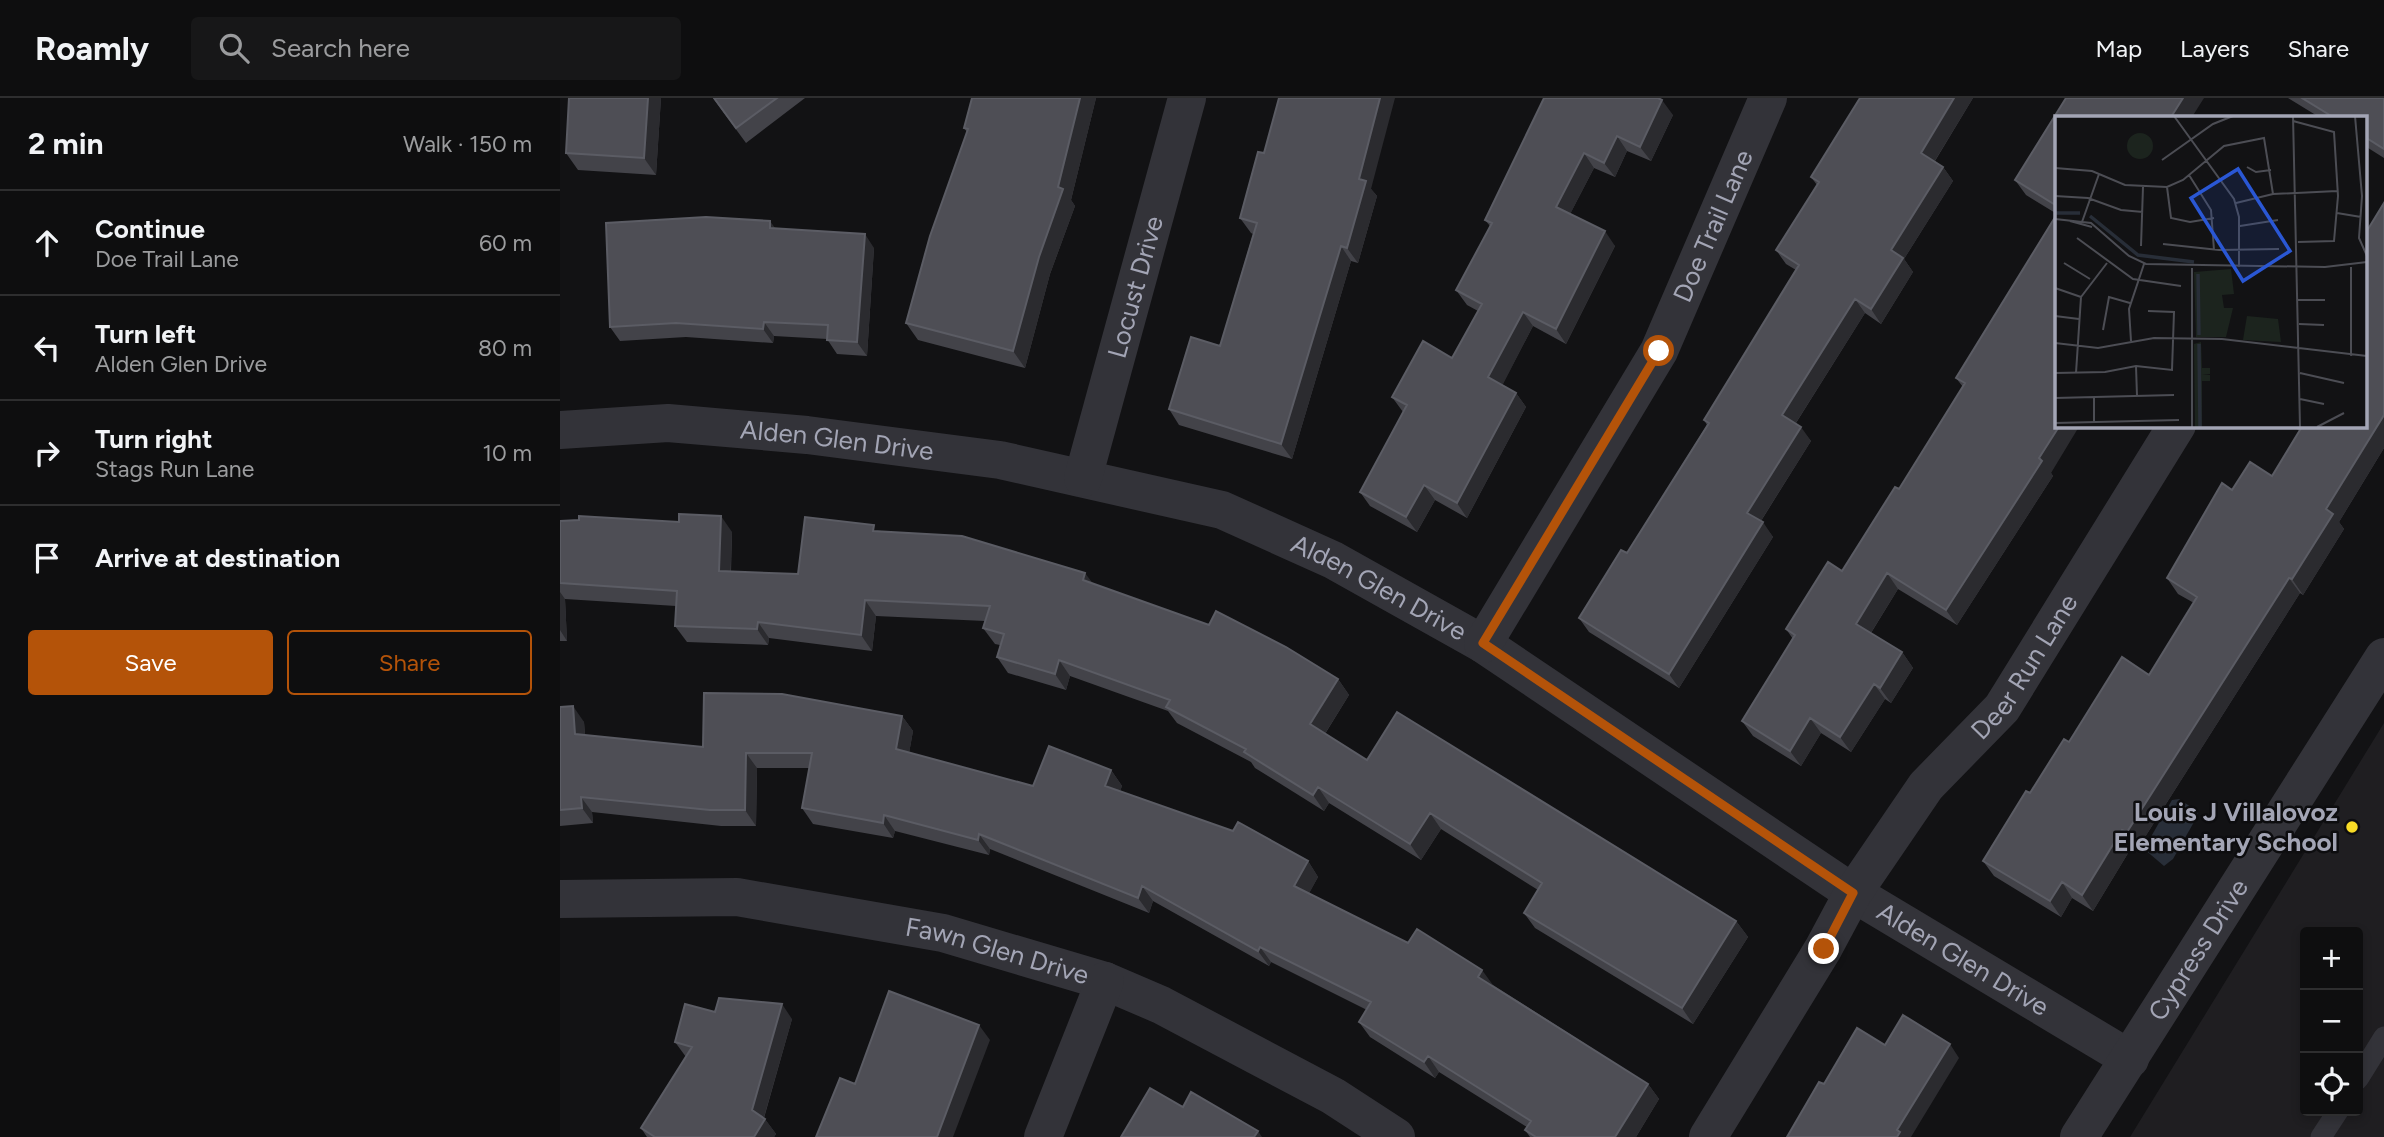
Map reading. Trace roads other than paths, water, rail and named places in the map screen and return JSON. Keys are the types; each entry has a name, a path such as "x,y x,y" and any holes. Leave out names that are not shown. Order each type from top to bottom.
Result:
{"street":[{"name":"Locust Drive","path":"1083,478 1187,98"},
{"name":"Doe Trail Lane","path":"1483,643 1659,351 1768,98"},
{"name":"Alden Glen Drive","path":"560,430 668,423 793,434 1000,460 1222,510 1333,560 1483,643 1853,893 2130,1059"},
{"name":"Deer Run Lane","path":"1708,1137 1824,949 1853,893 1926,786 2002,708 2176,427"},
{"name":"Cypress Drive","path":"2079,1137 2384,657"},
{"name":"Fawn Glen Drive","path":"560,899 737,897 943,933 1105,981 1161,1005 1321,1090 1396,1137"},
{"path":"1043,1137 1105,981"}],"lane":[{"path":"2363,1071 2384,1037"},
{"path":"2321,1137 2335,1116"}],"place":[{"name":"Louis J Villalovoz Elementary School","path":"2352,827"}]}
